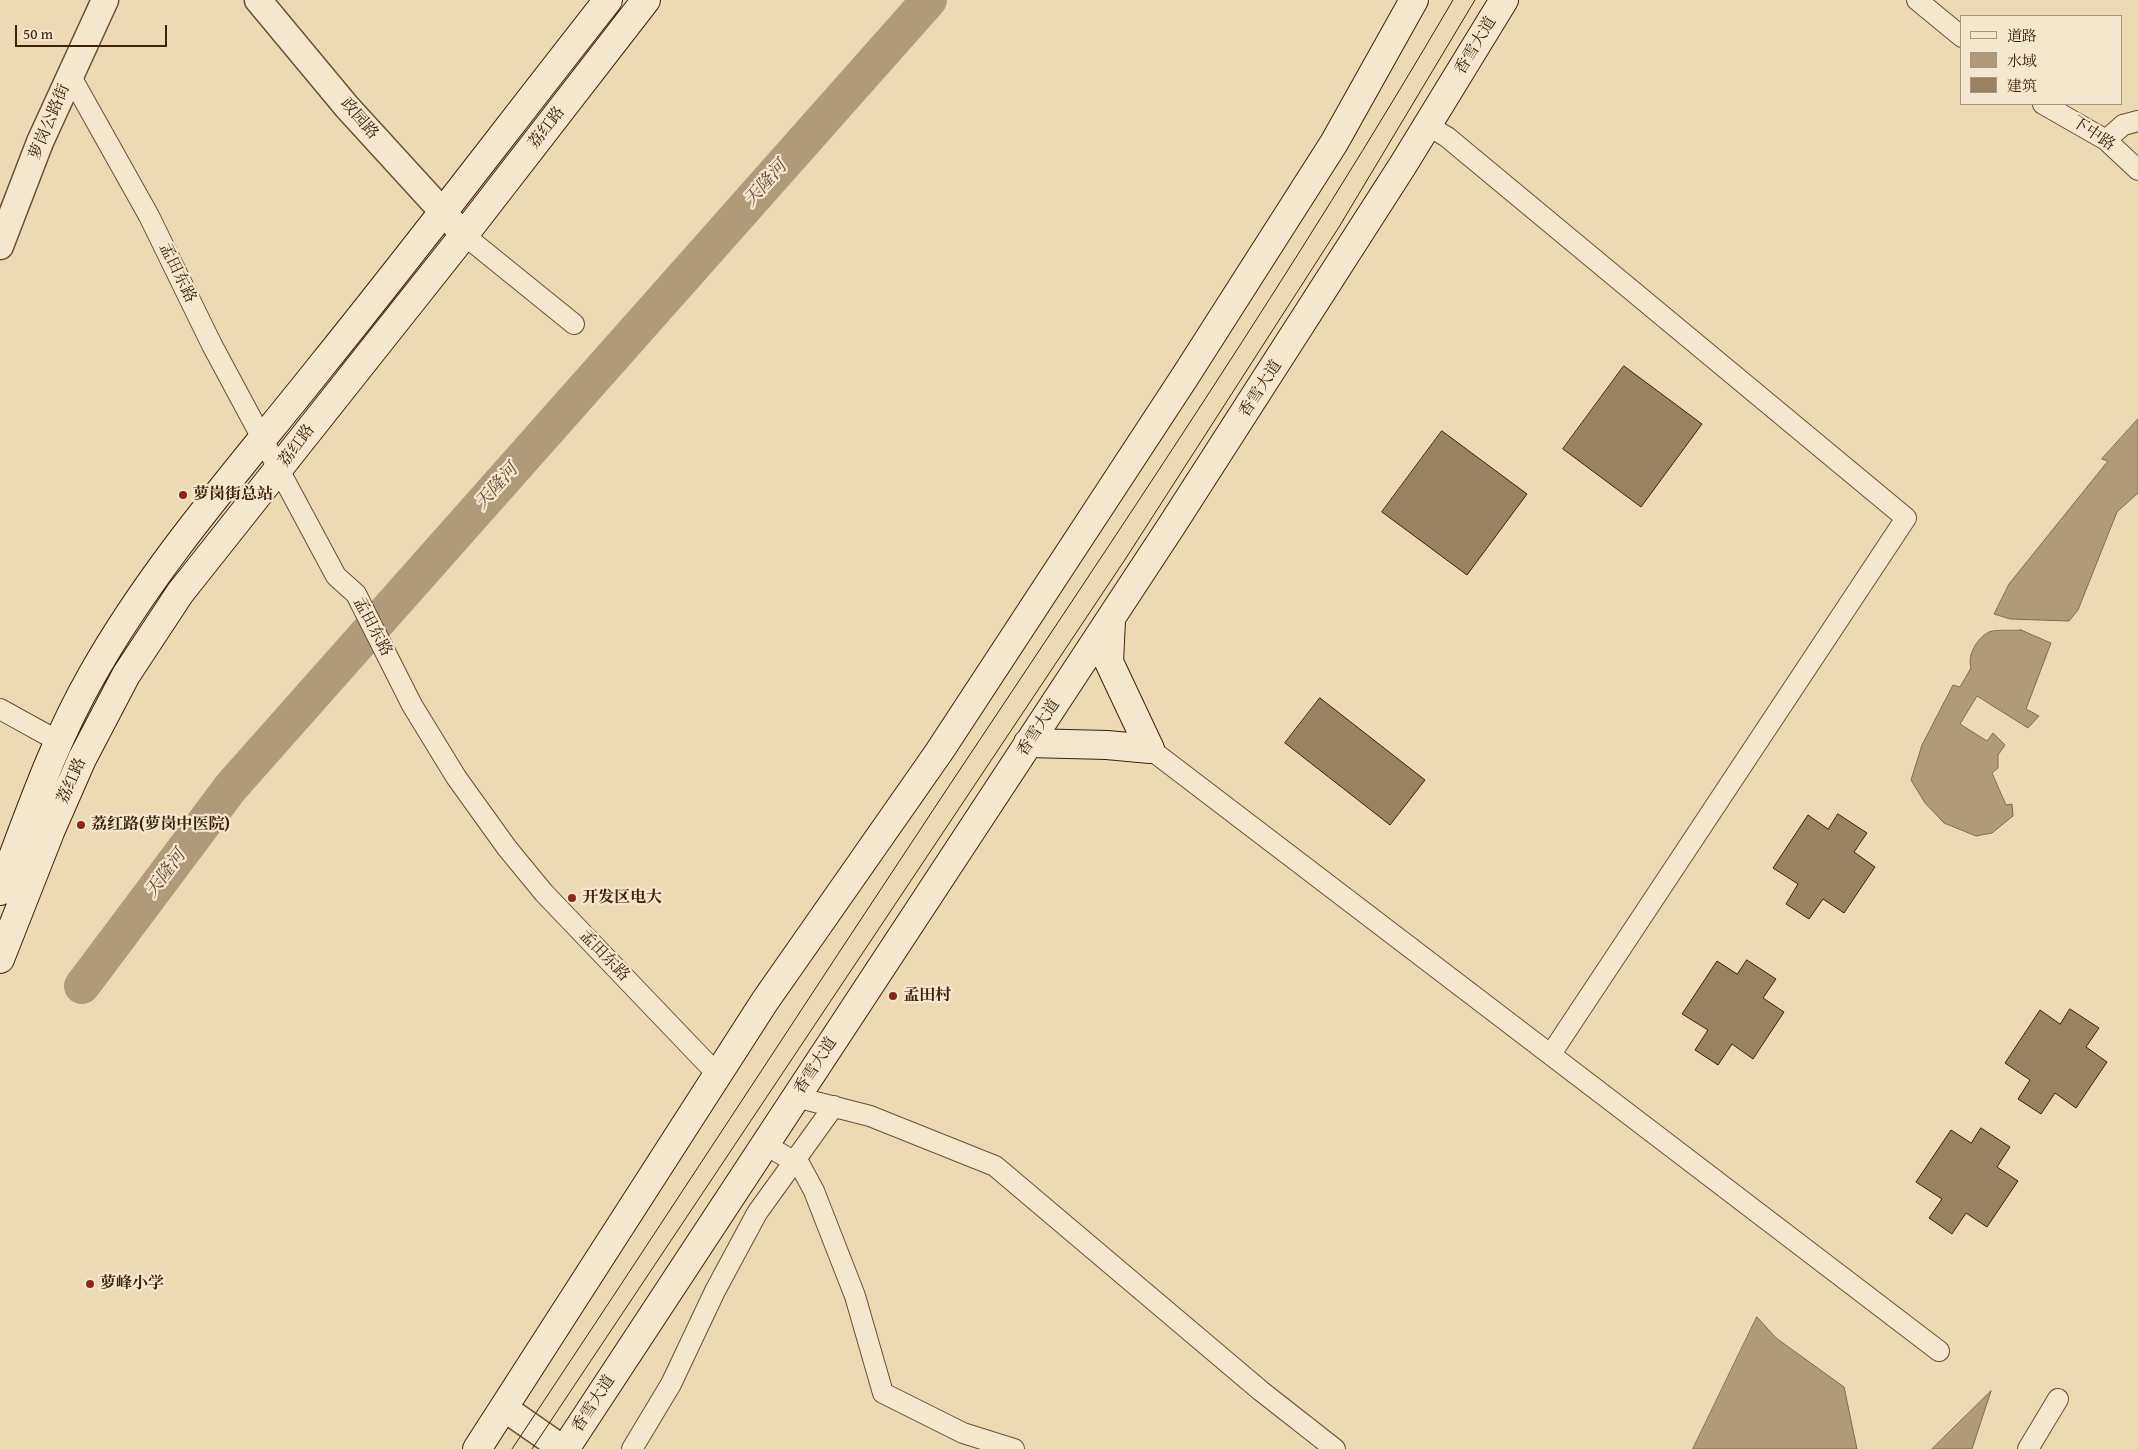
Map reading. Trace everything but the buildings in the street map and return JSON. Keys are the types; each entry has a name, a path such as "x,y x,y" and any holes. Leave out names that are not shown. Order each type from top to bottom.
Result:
{"main road":[{"name":"荔红路","path":"0,891 58,741 80,697 129,614 200,516 442,213 608,0"},
{"name":"荔红路","path":"0,959 50,832 105,711 180,593 464,235 646,0"},
{"path":"477,1449 718,1075 844,887 939,752 1186,375 1334,142 1414,0"},
{"name":"香雪大道","path":"564,1449 1111,619 1287,348 1428,126 1504,0"},
{"path":"1111,619 1109,662 1150,749"},
{"path":"1028,744 1107,745 1150,749"}],"street":[{"name":"萝岗公路街","path":"0,246 40,142 105,0"},
{"name":"政园路","path":"258,0 294,45 442,213 464,235"},
{"path":"1917,0 1960,35"},
{"name":"孟田东路","path":"70,75 149,216 212,345 336,576 356,594 412,705 451,770 507,848 544,893 718,1075"},
{"name":"下中路","path":"2045,105 2106,140 2138,170"},
{"path":"2106,140 2123,125 2138,121"},
{"path":"1428,126 1447,137 1906,518 1551,1054"},
{"path":"464,235 574,324"},
{"path":"80,697 105,711"},
{"path":"0,709 58,741"},
{"path":"1150,749 1939,1351"},
{"path":"796,1097 870,1116 995,1166 1261,1391 1335,1449"},
{"path":"632,1449 671,1384 715,1291 757,1213 834,1106"},
{"path":"764,1144 800,1165 814,1191 855,1296 882,1393 963,1433 1014,1449"},
{"path":"2028,1449 2058,1399"},
{"path":"504,1408 564,1449"}],"water":[{"path":"2138,419 2138,493 2117,512 2078,610 2069,621 2010,619 1994,614 2009,584 2108,461 2102,459"},
{"path":"2021,630 2051,643 2026,709 2039,716 2028,728 1977,696 1960,724 1987,741 1993,733 2005,745 1998,755 1998,768 1992,773 2006,805 2012,804 2013,816 1992,833 1976,836 1944,823 1925,803 1911,780 1922,745 1953,685 1960,687 1971,668 1970,658 1974,647 1989,632"},
{"path":"1757,1317 1776,1338 1844,1387 1857,1449 1693,1449"},
{"path":"1991,1391 1972,1449 1932,1449"}],"waterway":[{"name":"天隆河","path":"82,986 231,787 929,0"}],"tram line":[{"path":"512,1449 1206,398 1332,201 1453,0"},
{"path":"532,1449 1126,558 1339,227 1475,0"}],"place":[{"name":"萝岗街总站","path":"183,495"},
{"name":"荔红路(萝岗中医院)","path":"81,825"},
{"name":"开发区电大","path":"572,898"},
{"name":"孟田村","path":"893,996"},
{"name":"萝峰小学","path":"90,1284"}]}
